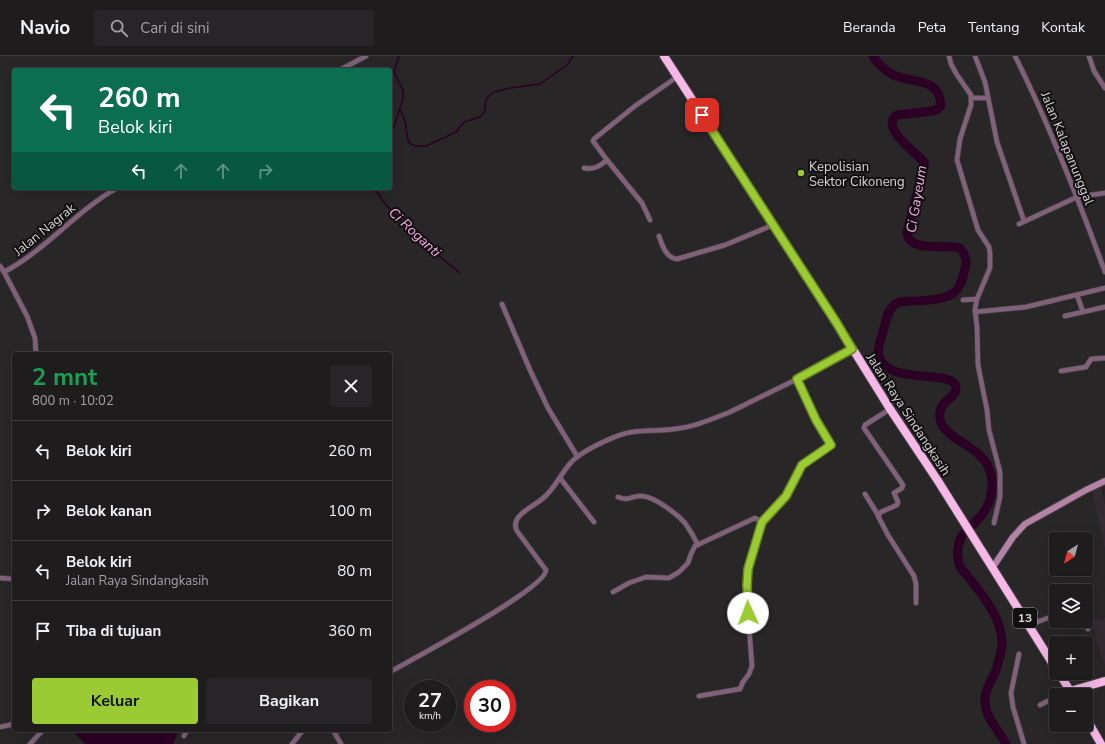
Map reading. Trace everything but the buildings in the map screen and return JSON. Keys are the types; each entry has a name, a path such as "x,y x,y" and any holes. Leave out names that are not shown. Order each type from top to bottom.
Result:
{"highway":[{"name":"Jalan Raya Sindangkasih","path":"664,56 993,567"},
{"name":"13","path":"993,567 1049,657"},
{"path":"1085,688 1105,681"},
{"path":"1093,730 1101,744"}],"main road":[{"path":"993,567 1013,537 1026,524 1105,481"}],"street":[{"path":"344,68 366,56"},
{"path":"949,56 951,64 957,75 971,92 973,98 960,139 957,160 978,230 990,250 990,268 977,299 975,312 978,365 987,410 989,430 1000,472 1000,497 994,523"},
{"path":"976,56 985,82 997,142 1024,221"},
{"name":"Jalan Kalapanunggal","path":"1015,56 1045,118 1105,272"},
{"path":"1089,56 1098,79 1105,88"},
{"path":"650,220 642,203 593,141 635,106 677,77"},
{"path":"973,98 988,98"},
{"path":"584,168 597,168 607,160"},
{"name":"Jalan Nagrak","path":"4,272 20,263 92,204 114,190"},
{"path":"1019,224 1077,198 1105,193"},
{"path":"660,236 665,250 673,258 677,259 725,245 773,224"},
{"path":"0,266 29,323 35,338 36,352"},
{"path":"975,312 1026,307 1105,288"},
{"path":"1077,295 1083,312"},
{"path":"964,300 977,299"},
{"path":"502,304 530,370 558,424 577,456"},
{"path":"1066,316 1105,307"},
{"path":"392,669 499,610 529,590 545,575 546,572 544,567 517,532 515,525 518,517 548,494 570,463 577,456 611,438 625,433 674,429 730,412 797,379 852,349"},
{"path":"1061,371 1084,368 1091,359 1105,358"},
{"path":"699,696 740,689 752,669 747,577 750,561 762,522 786,496 802,465 831,445 816,420 797,379"},
{"path":"878,515 881,512 897,505 898,502 894,493 903,486 864,427 890,409"},
{"path":"560,478 594,522"},
{"path":"865,494 888,535 914,576 916,584 916,603"},
{"path":"618,496 626,500 644,496 654,500 680,518 690,530 698,545"},
{"path":"613,592 629,583 646,577 669,578 679,572 688,563 694,548 698,545 755,518 762,522"},
{"path":"0,578 12,579"},
{"path":"1029,625 1049,618"},
{"path":"1019,654 1011,693 1013,707 1024,744"},
{"path":"1040,705 1049,700"},
{"path":"0,727 12,724"},
{"path":"30,744 41,732"},
{"path":"184,736 186,732"},
{"path":"292,744 301,732"},
{"path":"334,732 340,744"}],"shaded area":[{"path":"1101,486 1105,506 1105,550 1092,490"},
{"path":"1105,618 1105,666 1093,627 1093,621"},
{"path":"74,732 178,732 173,744 85,744"}],"waterway":[{"name":"Ci Roganti","path":"392,128 395,124 403,98 403,90 394,71 399,56"},
{"path":"400,110 403,114 409,143 416,146 426,146 456,132 464,122 480,117 485,110 487,98 494,92 540,84 567,65 573,56"},
{"name":"Ci Gayeum","path":"873,56 880,65 893,75 925,83 931,86 936,90 941,105 938,109 933,111 897,115 893,120 892,126 901,140 924,162 907,232 909,239 920,245 960,248 965,257 966,263 963,277 957,290 953,294 941,298 901,302 894,305 887,318 879,344 878,353 885,365 895,371 946,379 954,383 956,389 955,393 943,404 940,419 950,434 978,453 986,462 991,473 992,488 988,504 979,519 962,536 958,554 960,567 988,604 999,624 1002,646 996,671 986,692 985,701 987,713 1006,744"},
{"name":"Ci Roganti","path":"376,190 392,212 403,223 425,244 460,273"}],"place":[{"name":"Kepolisian Sektor Cikoneng","path":"801,173"}],"route":[{"path":"702,115 852,349 824,366 797,379 816,420 831,445 800,467 786,496 762,522 748,569 748,613"}]}
